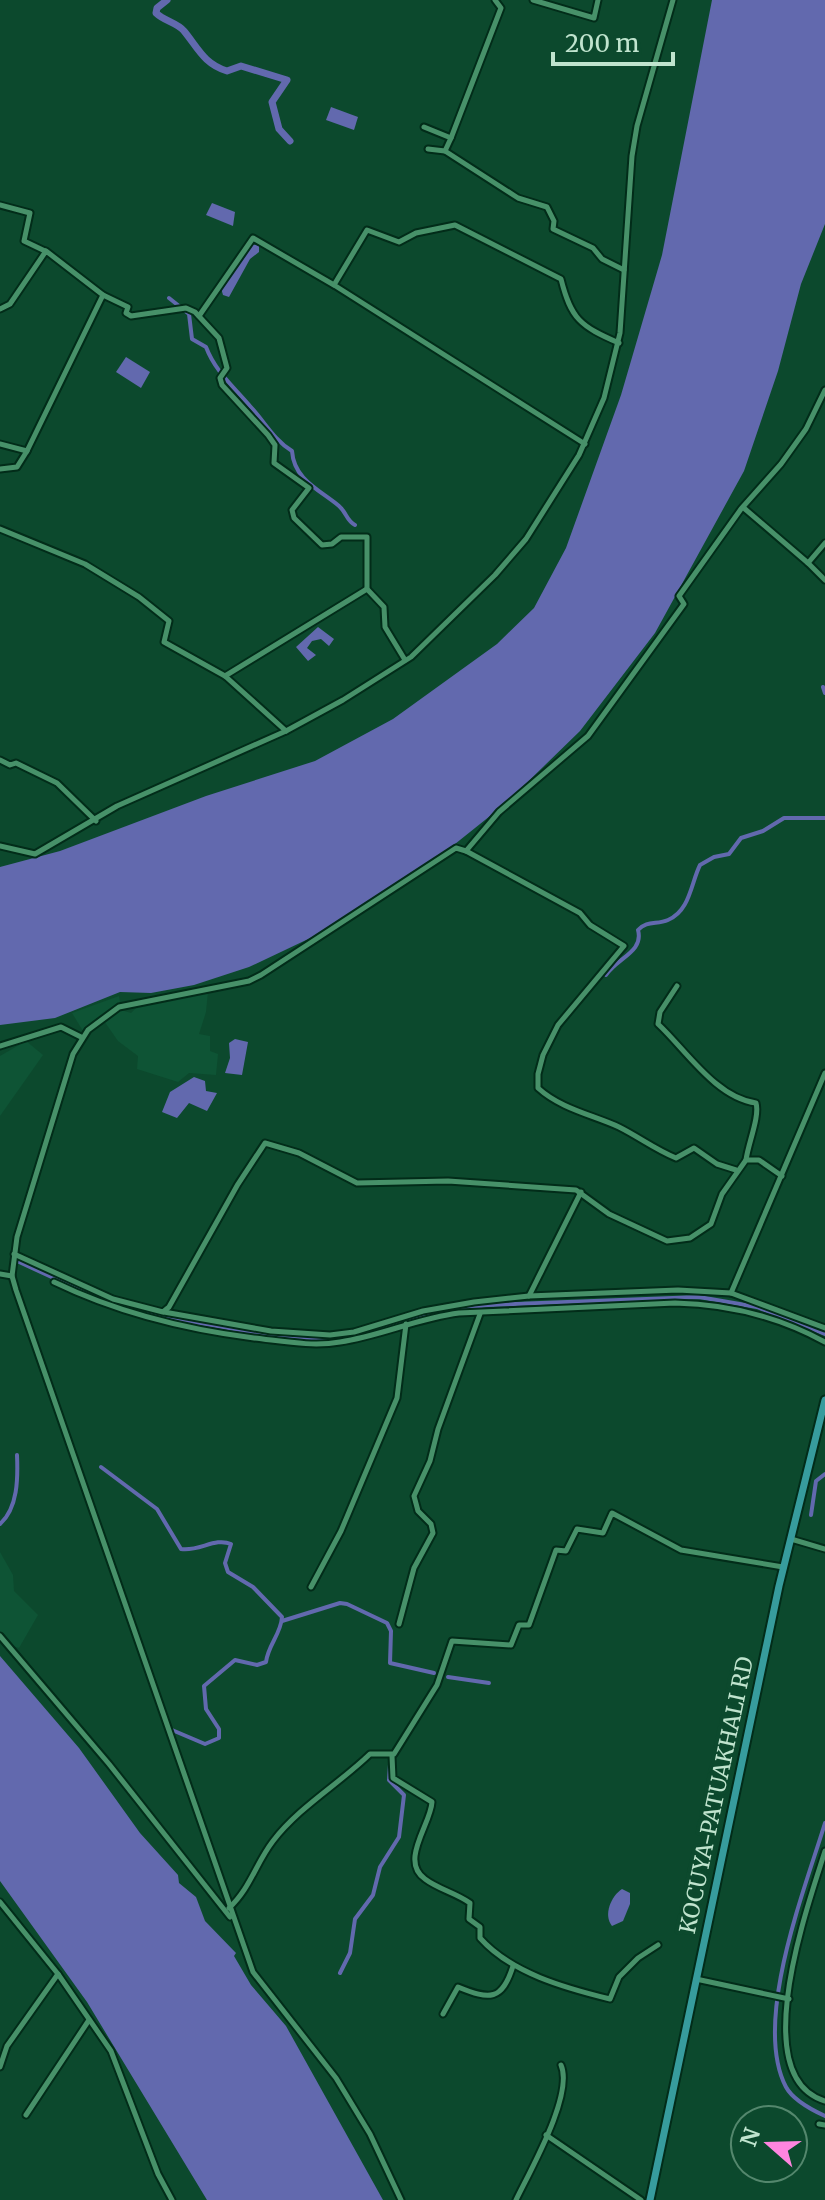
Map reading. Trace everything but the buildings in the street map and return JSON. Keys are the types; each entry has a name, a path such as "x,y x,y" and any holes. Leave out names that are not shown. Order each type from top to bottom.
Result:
{"main road":[{"name":"KOCUYA-PATUAKHALI RD","path":"650,2200 784,1567 825,1400"}],"street":[{"path":"445,151 501,8 495,0"},
{"path":"533,0 594,18 598,0"},
{"path":"0,846 35,854 117,806 286,731 408,658 480,592 526,539 585,444 604,398 619,343 637,126 673,0"},
{"path":"424,127 451,138"},
{"path":"428,149 445,151 518,198 547,207 554,221 553,229 593,248 602,259 624,270"},
{"path":"0,205 30,213 24,241 46,251 103,295 124,303 126,313 131,316 186,308 199,316 219,338 224,373 222,385 275,445 274,463 309,488 292,510 294,518 322,545 332,544 341,537 367,537 367,589 384,607 385,627 408,658"},
{"path":"334,285 367,230 399,242 411,235 455,225 561,279 564,298 576,318 619,343"},
{"path":"199,316 253,238 334,285 585,444"},
{"path":"0,309 10,304 46,251"},
{"path":"0,469 17,467 27,451 103,295"},
{"path":"466,851 499,812 588,736 684,604 679,596 806,429 825,390"},
{"path":"0,444 27,451"},
{"path":"745,509 825,580"},
{"path":"0,529 57,550 139,597 169,621 164,642 225,676 286,731"},
{"path":"808,563 825,543"},
{"path":"225,676 367,589"},
{"path":"0,760 10,765 16,763 57,783 96,821"},
{"path":"401,2200 370,2134 336,2078 255,1977 12,1276 14,1254 61,1088 82,1038 119,1007 249,981 337,929 456,848 580,913 590,925 624,946 558,1025 538,1074 536,1085 541,1091 589,1117 622,1128 663,1153 676,1158 694,1148 717,1164 736,1170"},
{"path":"163,1312 169,1307 229,1199 265,1143 299,1153 357,1183 448,1181 581,1192 609,1214 651,1235 667,1241 690,1238 711,1224 722,1194 736,1170 746,1160 758,1107 742,1101 717,1081 658,1024 663,1005 677,986"},
{"path":"0,1046 61,1027 82,1038"},
{"path":"731,1293 825,1073"},
{"path":"746,1160 759,1160 782,1176"},
{"path":"529,1296 581,1192"},
{"path":"14,1254 113,1299 163,1312 271,1331 330,1335 354,1332 446,1306 529,1296 678,1290 731,1293 825,1328"},
{"path":"0,1274 12,1276"},
{"path":"54,1282 94,1302 139,1317 276,1341 338,1343 438,1315 480,1314 548,1306 707,1304 780,1322 825,1342"},
{"path":"399,1624 414,1568 433,1533 431,1524 418,1511 414,1496 430,1461 438,1429 480,1314"},
{"path":"311,1587 341,1531 397,1398 406,1324"},
{"path":"658,1945 638,1958 619,1977 612,1999 514,1966 495,1956 482,1940 480,1927 469,1919 470,1903 420,1874 415,1858 432,1802 393,1778 392,1756 437,1685 452,1641 511,1645 519,1625 530,1624 555,1550 566,1551 577,1529 603,1533 612,1513 681,1550 784,1567"},
{"path":"791,1539 825,1549"},
{"path":"0,1636 109,1764 234,1922"},
{"path":"229,1908 244,1895 274,1839 292,1821 373,1753 392,1756"},
{"path":"825,1851 797,1942 786,1998 793,2069 806,2090 825,2101"},
{"path":"0,1902 58,1974 111,2051 158,2174 172,2200"},
{"path":"443,2014 458,1987 478,1996 493,1996 503,1990 514,1966"},
{"path":"0,2067 7,2046 58,1974"},
{"path":"696,1979 786,1998"},
{"path":"26,2115 89,2020"},
{"path":"516,2200 558,2105 564,2075 561,2065"},
{"path":"546,2135 641,2200"}],"shaded area":[{"path":"208,991 199,1034 210,1036 210,1051 218,1054 216,1075 189,1073 178,1082 137,1069 138,1056 118,1041 102,1018 83,1031 72,1013 119,996 121,1010 131,1013 138,1006"},
{"path":"26,1041 43,1055 0,1116 0,1056"},
{"path":"0,1552 13,1575 14,1591 38,1615 19,1648 0,1642"}],"water":[{"path":"712,0 825,0 825,224 801,284 778,371 744,471 655,633 580,731 505,804 455,844 323,932 249,967 194,985 151,993 120,992 55,1018 0,1025 0,867 60,851 206,796 315,761 393,719 497,644 534,608 566,548 621,395 662,255"},
{"path":"331,107 358,117 354,130 326,120"},
{"path":"212,203 235,212 233,226 206,215"},
{"path":"252,244 259,246 259,252 250,259 229,297 223,295 221,288"},
{"path":"126,357 150,372 141,388 116,372"},
{"path":"318,627 334,639 329,646 321,639 312,641 307,648 316,655 308,661 296,647"},
{"path":"235,1039 248,1042 242,1075 225,1073 230,1058 229,1043"},
{"path":"194,1077 205,1081 206,1091 217,1093 207,1111 189,1103 177,1118 162,1112 170,1092"},
{"path":"0,1656 79,1748 140,1833 178,1875 179,1883 196,1897 205,1921 236,1953 234,1956 251,1985 286,2026 383,2200 207,2200 87,2002 0,1881"},
{"path":"622,1889 630,1893 630,1904 623,1921 612,1926 608,1917 610,1906"}],"waterway":[{"path":"167,0 157,8 156,13 181,28 213,64 227,71 241,66 287,80 272,102 279,129 290,141"},
{"path":"169,298 189,314 192,339 206,347 225,378 274,436 292,451 303,477 339,506 355,525"},
{"path":"823,687 825,693"},
{"path":"606,975 637,944 641,927 668,920 681,910 700,865 714,857 729,854 741,838 763,831 784,818 825,818"},
{"path":"17,1261 95,1297"},
{"path":"145,1314 275,1336 318,1339 355,1336 428,1314 488,1305 699,1297 757,1307 825,1334"},
{"path":"0,1524 14,1501 17,1455"},
{"path":"101,1467 157,1509 181,1549 219,1542 231,1544 225,1563 228,1572 253,1587 282,1617 266,1662 257,1665 235,1660 204,1686 206,1709 219,1729 219,1738 205,1744 172,1730"},
{"path":"811,1515 816,1481 825,1474"},
{"path":"282,1621 340,1603 347,1604 387,1623 391,1631 390,1663 434,1673"},
{"path":"448,1677 489,1683"},
{"path":"340,1973 350,1953 355,1919 373,1895 380,1867 399,1837 404,1795 389,1780 390,1764"},
{"path":"825,1823 785,1955 775,2028 777,2060 786,2087 798,2100 825,2116"}]}
